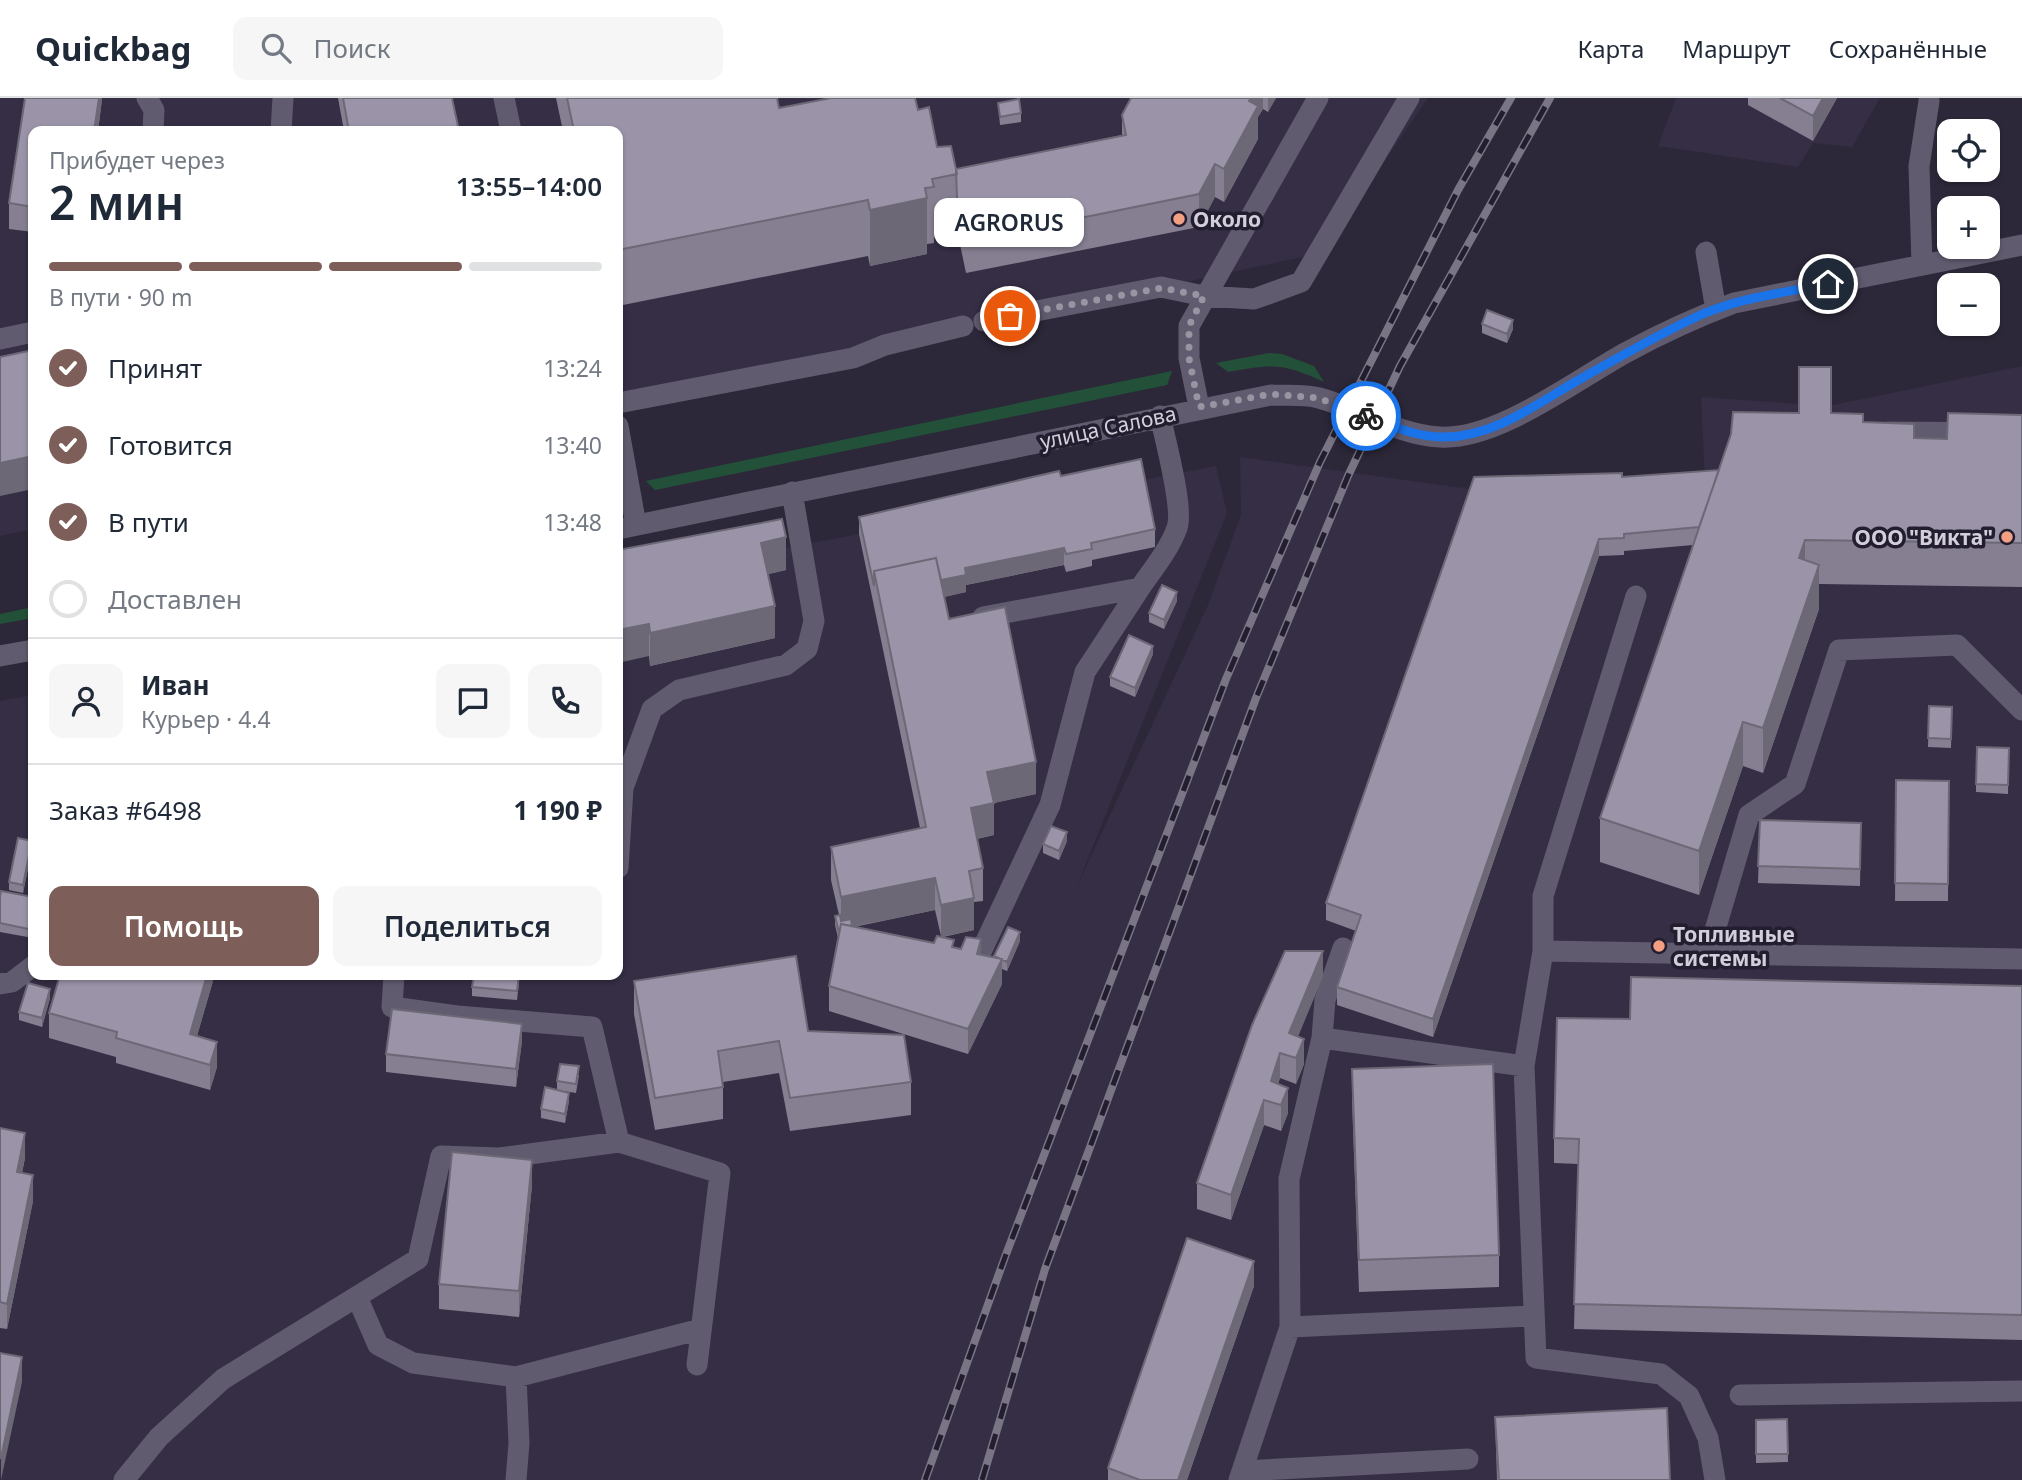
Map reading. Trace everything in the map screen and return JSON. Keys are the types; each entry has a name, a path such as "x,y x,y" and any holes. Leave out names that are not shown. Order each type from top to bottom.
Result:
{"street":[{"path":"147,98 154,110 153,126"},
{"path":"281,126 283,98"},
{"path":"505,98 510,126"},
{"path":"1199,407 1189,358 1189,326 1318,98"},
{"path":"623,402 853,358 886,345 974,324 1161,288 1204,296 1254,299 1301,282 1409,98"},
{"path":"1922,265 1919,166 1929,101"},
{"name":"улица Салова","path":"627,527 1271,394 1318,398 1402,430 1441,438 1472,435 1519,415 1629,351 1734,303 2022,245"},
{"path":"1706,252 1716,310"},
{"path":"0,339 28,333"},
{"path":"980,954 1050,805 1085,672 1162,558 1178,526 1173,479 1160,416"},
{"path":"1871,432 2022,433"},
{"path":"623,482 627,527"},
{"path":"623,788 652,709 679,690 786,665 807,649 814,621 792,492"},
{"path":"983,617 1140,588"},
{"path":"1636,596 1543,896 1543,951 1524,1066 1536,1359 1661,1374 1689,1396 1708,1438 1715,1480"},
{"path":"1708,954 1749,815 1795,784 1839,650 1957,645 2022,710"},
{"path":"0,656 28,651"},
{"path":"1343,948 1325,1000 1322,1038 1289,1179 1290,1327 1241,1475 1468,1459"},
{"path":"1543,951 2022,960"},
{"path":"0,984 12,982 28,970"},
{"path":"394,980 392,1007 457,1016 592,1027 619,1142"},
{"path":"1322,1038 1524,1066"},
{"path":"124,1480 159,1437 223,1379 418,1259 441,1156 499,1158 619,1142 720,1173 697,1365"},
{"path":"357,1297 378,1345 413,1363 516,1377 701,1328"},
{"path":"1290,1327 1534,1316"},
{"path":"516,1377 516,1480"},
{"path":"1740,1395 2022,1391"}],"shaded area":[{"path":"0,98 1428,98 1321,253 623,403 623,126 28,126 28,530 0,536"},
{"path":"1676,98 1880,98 1852,147 1813,143 1798,167 1658,146"},
{"path":"2022,366 2022,1480 0,1480 0,701 28,696 28,980 623,980 623,579 1216,466 1227,513 1077,886 1208,605 1241,515 1240,457 1470,489 1705,482 1701,397 1829,406"}],"green space":[{"path":"1269,353 1282,354 1314,366 1324,382 1287,368 1268,367 1228,372 1216,363"},
{"path":"1172,371 1167,385 655,490 646,481"},
{"path":"28,608 28,619 0,624 0,614"}],"building":[{"path":"25,98 99,98 95,126 28,126 28,206 9,203"},
{"path":"343,98 452,98 458,126 348,126"},
{"path":"567,98 777,98 779,108 831,98 915,98 918,110 929,107 937,147 951,146 957,174 932,179 934,187 925,188 927,198 870,210 868,200 623,249 623,126 573,126"},
{"path":"1131,98 1251,98 1249,101 1258,106 1224,169 1215,164 1199,194 966,241 957,198 956,169 1126,135 1122,115"},
{"path":"1780,98 1823,98 1813,116"},
{"path":"1019,99 1021,113 1000,117 998,103"},
{"path":"1487,310 1513,320 1507,334 1482,324"},
{"path":"28,351 28,457 0,463 0,357"},
{"path":"1799,367 1831,367 1831,413 1863,414 1863,422 1914,424 1914,438 1947,439 1948,413 2022,415 2022,543 1805,540 1799,558 1819,565 1763,728 1743,722 1699,851 1600,818 1731,434 1733,412 1799,413"},
{"path":"1141,459 1155,529 1091,543 1092,549 1066,554 1064,548 965,568 966,575 941,580 936,558 874,571 874,586 859,517 1059,471 1061,476"},
{"path":"1719,470 1699,527 1599,539 1433,1019 1337,987 1361,915 1326,903 1474,477 1622,473 1622,477"},
{"path":"782,519 786,537 761,543 775,606 650,633 649,624 623,629 623,549"},
{"path":"936,558 949,619 1005,607 1036,762 987,772 994,803 971,808 983,868 969,871 974,898 941,905 935,878 841,897 831,847 926,827 874,571"},
{"path":"1162,585 1177,592 1164,620 1149,613"},
{"path":"1129,635 1153,646 1135,688 1110,677"},
{"path":"1929,706 1952,707 1951,739 1928,738"},
{"path":"1977,747 2009,748 2008,785 1976,784"},
{"path":"1896,780 1949,781 1948,884 1895,883"},
{"path":"1760,820 1861,823 1860,869 1758,866"},
{"path":"1051,826 1067,832 1059,851 1043,844"},
{"path":"18,838 28,840 28,861 23,885 9,882"},
{"path":"1,891 28,896 28,929 0,923"},
{"path":"840,915 841,921 851,919 852,926 841,924 839,933 835,916"},
{"path":"841,924 934,943 937,936 954,940 952,947 961,949 966,937 981,939 977,954 1002,959 968,1029 829,986"},
{"path":"1008,927 1020,932 1007,962 994,956"},
{"path":"1285,951 1323,951 1289,1033 1304,1039 1296,1058 1280,1053 1271,1081 1288,1088 1281,1105 1264,1100 1231,1195 1197,1183 1252,1025"},
{"path":"796,956 808,1031 904,1035 911,1082 790,1098 779,1041 718,1051 723,1087 655,1098 634,981"},
{"path":"1631,977 2022,986 2022,1315 1574,1304 1579,1139 1554,1138 1557,1018 1630,1019"},
{"path":"59,980 206,980 190,1034 217,1042 210,1065 116,1038 117,1032 49,1013"},
{"path":"473,980 518,980 517,991 472,987"},
{"path":"28,983 50,989 42,1018 19,1012"},
{"path":"392,1009 522,1024 516,1069 386,1054"},
{"path":"560,1064 579,1066 576,1084 557,1081"},
{"path":"1493,1064 1499,1255 1359,1260 1352,1069"},
{"path":"545,1087 569,1093 565,1114 541,1109"},
{"path":"0,1128 25,1133 17,1172 33,1175 7,1304 0,1302"},
{"path":"452,1152 532,1160 519,1291 439,1284"},
{"path":"1187,1238 1254,1261 1178,1480 1140,1480 1108,1468"},
{"path":"0,1353 22,1357 1,1458 0,1458"},
{"path":"1667,1408 1670,1480 1499,1480 1495,1417"},
{"path":"1787,1419 1788,1454 1756,1454 1756,1420"}],"railway":[{"path":"925,1480 1005,1257 1226,679 1320,462 1458,190 1511,98"},
{"path":"982,1480 1045,1269 1256,698 1348,476 1400,366 1550,98"}],"way so far":[{"path":"1010,316 1161,288 1204,296 1189,326 1189,358 1199,407 1271,394 1318,398 1366,416"}],"place":[{"name":"Около","path":"1179,219"},
{"name":"AGRORUS","path":"1010,316"},
{"name":"ООО \"Викта\"","path":"2007,537"},
{"name":"Топливные системы","path":"1659,946"}],"route":[{"path":"1366,416 1402,430 1441,438 1472,435 1519,415 1629,351 1697,316 1734,303 1828,284"}]}
